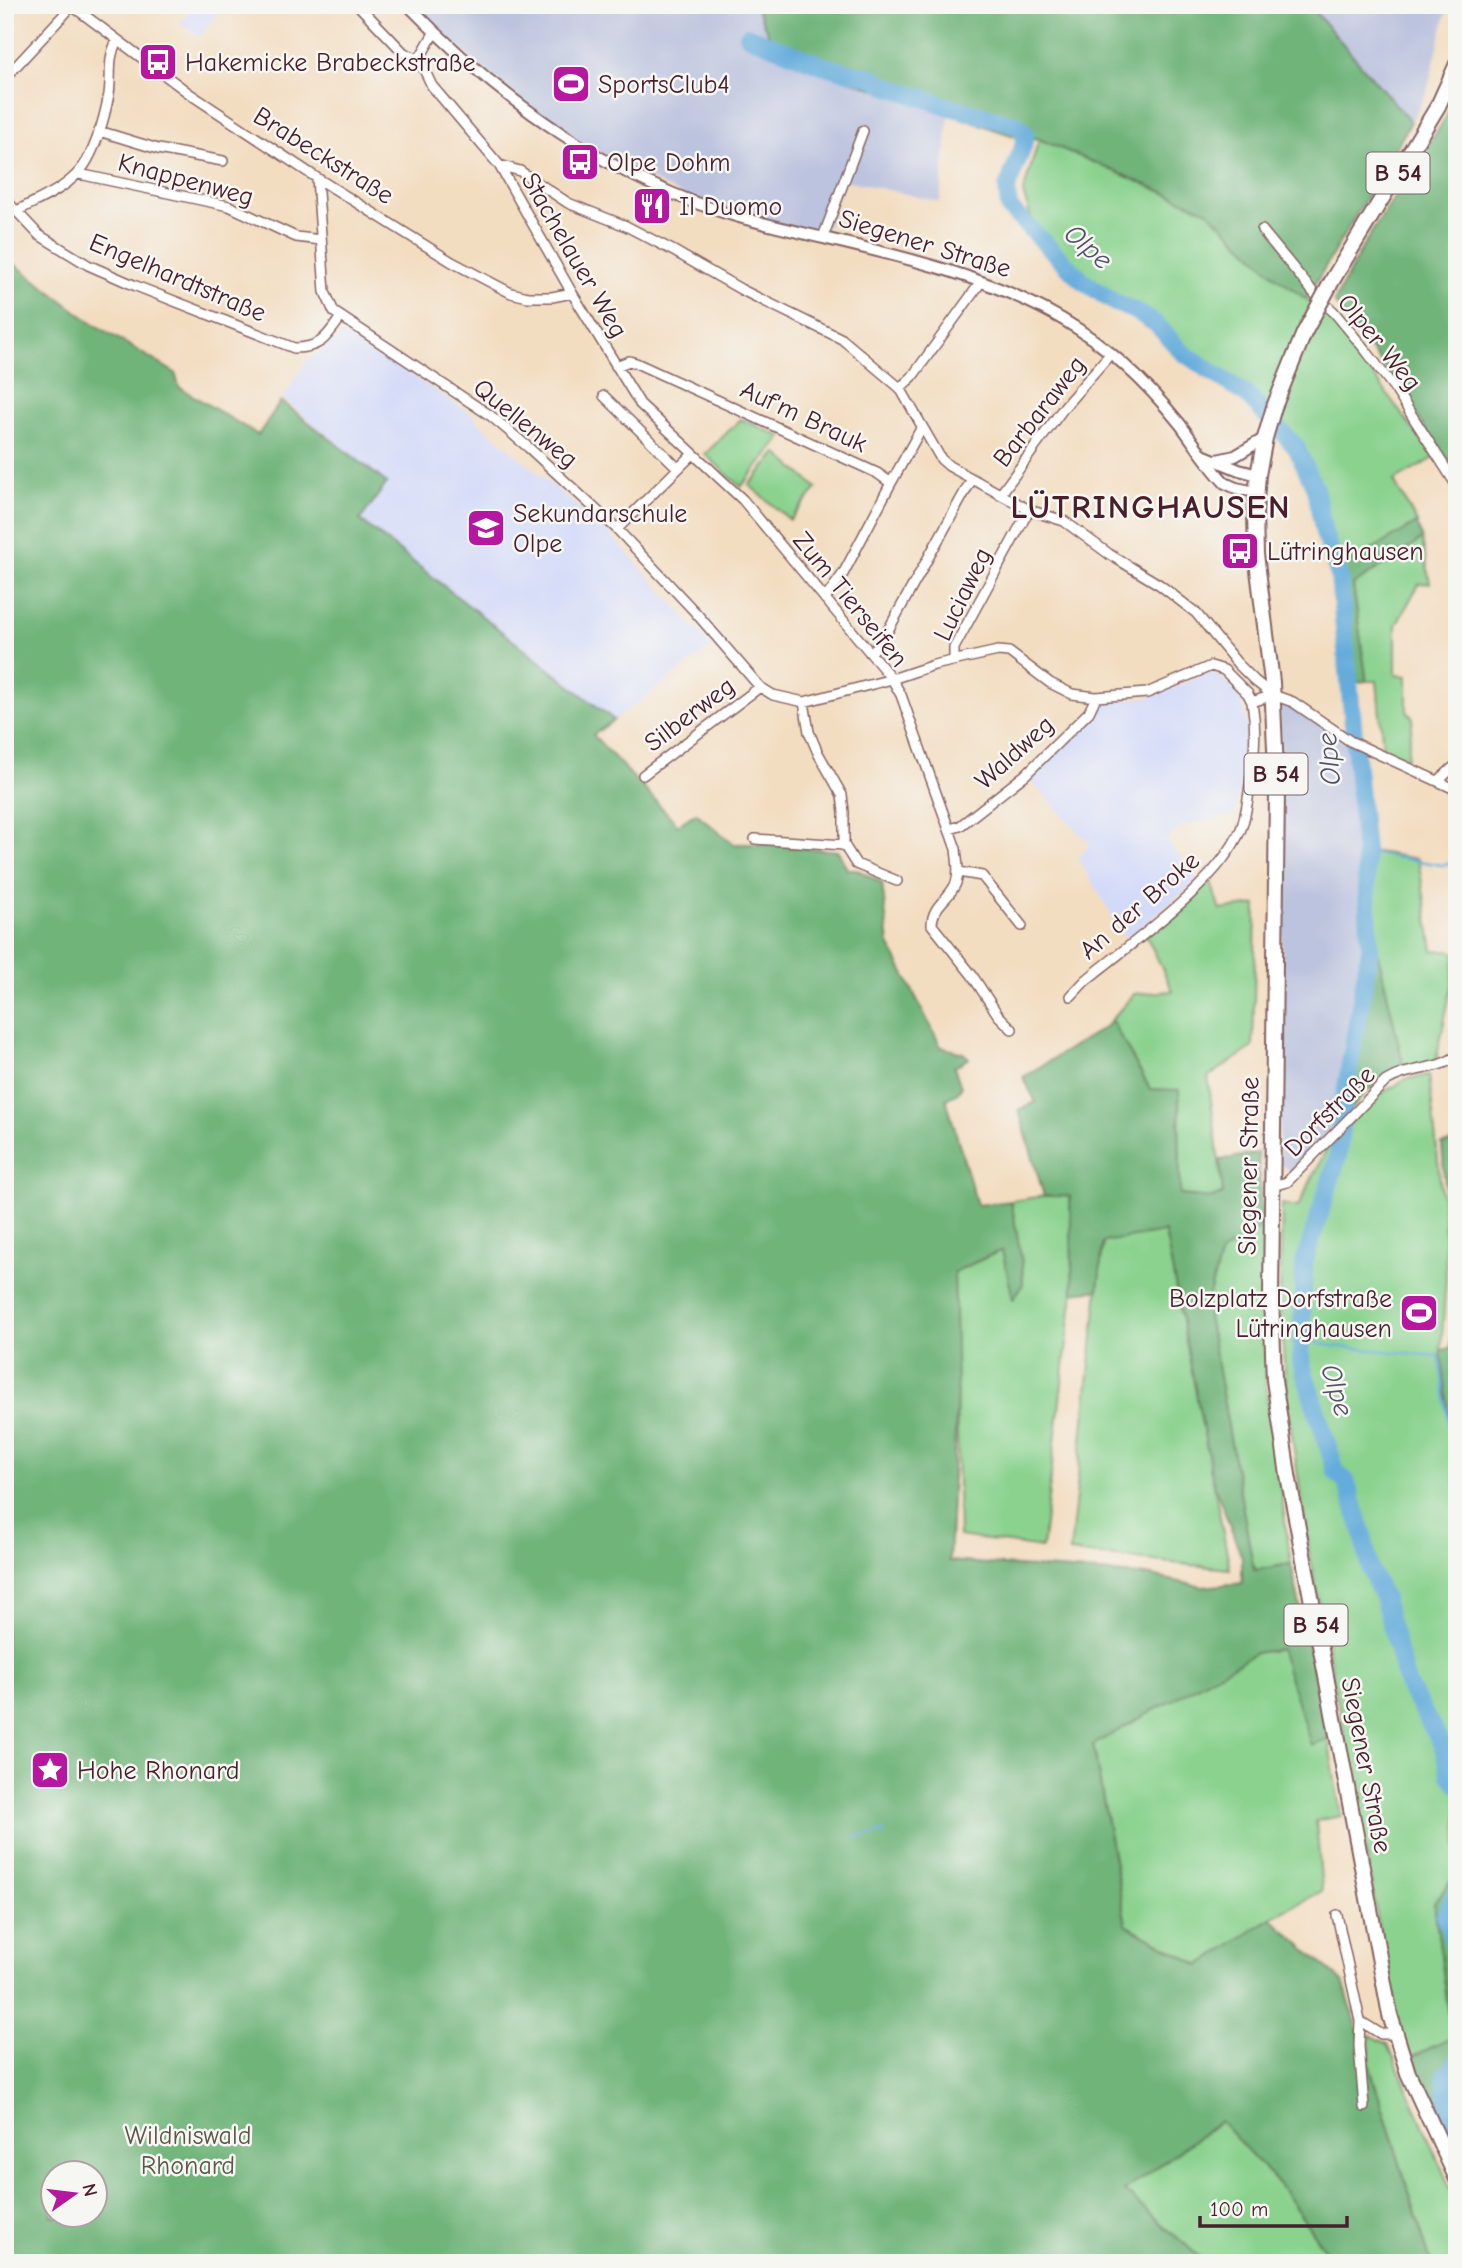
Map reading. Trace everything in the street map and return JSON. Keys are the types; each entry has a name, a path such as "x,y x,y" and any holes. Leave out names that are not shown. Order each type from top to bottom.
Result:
{"main road":[{"name":"B 54","path":"1256,492 1265,438 1287,370 1304,333 1333,279 1438,106 1457,64"},
{"name":"Siegener Straße","path":"1256,492 1256,554 1273,695 1277,807 1272,1340 1278,1417 1383,1984 1408,2073 1457,2179"}],"street":[{"path":"358,5 404,53 419,59 434,33"},
{"name":"Siegener Straße","path":"408,5 434,33 534,115 586,149 637,176 702,205 981,282 1062,319 1111,353 1138,376 1210,458 1208,463 1225,482 1236,488 1256,492"},
{"path":"5,78 71,6"},
{"name":"Brabeckstraße","path":"71,6 190,94 317,178 496,287 528,297 552,297 572,293"},
{"path":"17,211 58,189 79,173 99,131 110,92 111,50 117,41"},
{"name":"Stachelauer Weg","path":"419,59 432,86 499,165 572,293 640,404"},
{"path":"99,131 158,149 223,161"},
{"path":"823,237 863,131"},
{"path":"499,165 520,171 568,203 626,226 742,290 842,339 900,388 941,459 1029,510 1064,521 1109,554 1160,585 1196,613 1255,681 1273,695 1293,702 1350,741 1457,790"},
{"name":"Knappenweg","path":"79,173 229,206 296,237 321,240"},
{"name":"Quellenweg","path":"317,178 325,292 330,307 341,317 491,416 617,530 696,613 760,687 773,695 804,702"},
{"name":"Engelhardtstraße","path":"5,200 39,235 88,265 294,348 310,348 324,340 341,317"},
{"name":"Olper Weg","path":"1262,230 1374,361 1457,486"},
{"path":"900,388 912,377 981,282"},
{"name":"Barbaraweg","path":"1000,495 1065,406 1111,353"},
{"name":"Stachelauer Weg","path":"616,366 629,361 636,363 699,391"},
{"name":"Auf'm Brauk","path":"699,391 877,473 891,483"},
{"path":"604,396 678,468"},
{"name":"Zum Tierseifen","path":"640,404 743,500 891,679 901,695 950,830 959,872"},
{"path":"825,599 843,574 922,427"},
{"path":"1210,458 1235,456 1265,438"},
{"path":"617,530 693,454"},
{"path":"1210,458 1258,475"},
{"path":"870,653 881,643 972,479"},
{"name":"Luciaweg","path":"954,660 954,648 1029,510"},
{"path":"897,881 856,864 844,845 842,795 808,732 804,702 998,650 1009,652 1050,683 1072,694 1096,697 1147,692 1211,666 1224,670 1248,694 1252,702 1273,695"},
{"name":"Silberweg","path":"643,775 760,687"},
{"name":"Waldweg","path":"950,830 960,826 1025,775 1088,712 1096,697"},
{"name":"An der Broke","path":"1072,996 1085,981 1207,879 1241,829 1253,761 1252,702"},
{"path":"1438,781 1457,764"},
{"path":"755,839 844,845"},
{"path":"1012,1029 932,925 932,915 937,905 956,884 959,872 982,876 1022,926"},
{"name":"Dorfstraße","path":"1272,1186 1287,1182 1376,1088 1395,1075 1435,1065 1457,1056"},
{"path":"1337,1915 1360,2021 1359,2046 1364,2107"},
{"path":"1360,2021 1381,2034 1395,2034"}],"shaded area":[{"path":"197,5 223,5 200,37 179,23"},
{"path":"408,5 755,5 778,56 949,114 940,202 845,180 823,237 702,205 560,133"},
{"path":"1309,5 1448,5 1427,92 1411,122"},
{"name":"Sekundarschule Olpe","path":"347,333 473,415 612,536 712,647 614,720 359,520 387,483 283,399 306,361"},
{"path":"1206,673 1217,674 1226,681 1239,694 1244,710 1247,726 1246,754 1235,815 1181,827 1166,840 1198,880 1126,939 1078,858 1090,844 1028,778 1091,718 1101,704 1112,700 1152,697"},
{"path":"1288,706 1298,709 1351,747 1360,852 1361,943 1337,1122 1293,1173 1279,1163 1282,978 1280,708"}],"green space":[{"path":"755,5 1309,5 1411,122 1306,299 1275,276 1208,211 1039,139 1017,137 778,56"},
{"path":"1457,90 1457,468 1441,453 1391,376 1334,302 1364,244 1445,119"},
{"path":"1039,139 1208,211 1275,276 1330,316 1434,458 1394,481 1417,523 1342,567 1328,534 1320,488 1300,445 1250,392 1188,352 1145,310 1118,300 1091,280 1032,221 1023,193"},
{"name":"Wildniswald Rhonard","path":"5,257 92,323 175,373 179,387 258,435 281,401 387,483 360,520 614,720 593,735 678,825 696,813 733,844 838,851 847,869 856,869 882,883 889,944 941,1047 963,1053 969,1058 954,1067 961,1087 956,1094 946,1099 977,1205 1011,1201 1022,1263 1023,1284 1013,1299 1002,1250 954,1272 957,1391 949,1561 1152,1576 1203,1587 1242,1583 1242,1558 1213,1481 1165,1232 1103,1242 1098,1290 1073,1293 1070,1196 1044,1196 1019,1110 1036,1102 1023,1077 1105,1027 1111,1020 1150,1089 1179,1090 1180,1195 1212,1198 1223,1194 1220,1160 1258,1153 1262,1227 1221,1253 1206,1305 1254,1570 1291,1564 1328,1739 1311,1745 1280,1649 1255,1653 1093,1745 1126,1925 1200,1965 1271,1918 1343,1982 1431,2263 1334,2263 1278,2183 1220,2121 1124,2191 1206,2263 5,2263 5,355 13,341 5,334"},
{"path":"741,419 782,437 741,487 705,454"},
{"path":"777,453 817,488 790,520 749,485"},
{"path":"1417,523 1422,539 1353,585 1366,681 1353,683 1342,567"},
{"path":"1422,539 1430,583 1419,584 1396,625 1396,675 1407,676 1407,711 1413,718 1407,758 1383,749 1377,681 1366,681 1353,585"},
{"path":"1377,852 1418,859 1433,950 1455,952 1452,984 1436,1061 1404,1068 1377,949 1367,853"},
{"path":"1211,882 1220,910 1256,905 1253,1047 1208,1077 1223,1193 1213,1198 1180,1195 1179,1091 1150,1089 1111,1020 1134,994 1173,991 1146,935"},
{"path":"1370,883 1377,949 1404,1068 1367,1091 1346,1115 1371,949"},
{"path":"1429,1075 1444,1218 1446,1279 1441,1350 1457,1480 1457,1873 1434,1903 1452,2038 1409,2058 1391,1996 1309,1551 1288,1409 1280,1310 1282,1204 1298,1207 1327,1148 1373,1098 1407,1079"},
{"path":"1457,1138 1457,1480 1441,1350 1451,1348 1451,1265 1442,1144"},
{"path":"1070,1195 1073,1293 1042,1548 959,1536 954,1272 1002,1250 1014,1298 1023,1284 1011,1201"},
{"path":"1262,1227 1266,1387 1291,1564 1254,1570 1206,1305 1221,1253"},
{"path":"1165,1231 1230,1569 1070,1552 1103,1242"},
{"path":"1281,1649 1311,1744 1328,1739 1341,1816 1316,1821 1322,1891 1271,1918 1200,1965 1126,1925 1093,1744 1255,1653"},
{"path":"1457,1873 1457,2162 1409,2058 1452,2038 1434,1903"},
{"path":"1370,2035 1388,2044 1457,2204 1457,2258 1445,2263 1431,2263 1369,2064"},
{"path":"1221,2121 1278,2183 1334,2263 1206,2263 1124,2191"}],"waterway":[{"name":"Olpe","path":"748,36 827,67 875,78 884,85 950,107 1017,125 1025,133 1023,147 1007,188 1009,208 1082,280 1115,303 1156,324 1182,352 1247,395 1296,447 1315,488 1324,533 1339,575 1365,852 1370,948 1343,1105 1338,1156 1304,1263 1301,1362 1336,1472 1346,1481 1362,1530 1370,1569 1384,1599 1407,1684 1443,1746 1450,1775 1457,1784"},
{"path":"1365,852 1442,865 1457,862"},
{"path":"1301,1340 1332,1346 1439,1356 1451,1439 1457,1510"},
{"path":"855,1837 885,1832"},
{"name":"Olpe","path":"1457,1891 1445,1915 1457,1953"},
{"name":"Olpe","path":"1457,2063 1446,2075 1447,2110 1457,2131"}],"place":[{"name":"Hakemicke Brabeckstraße","path":"158,62"},
{"name":"SportsClub4","path":"571,84"},
{"name":"Olpe Dohm","path":"580,162"},
{"name":"Il Duomo","path":"652,206"},
{"name":"Sekundarschule Olpe","path":"486,528"},
{"name":"Lütringhausen","path":"1240,551"},
{"name":"Bolzplatz Dorfstraße Lütringhausen","path":"1419,1313"},
{"name":"Hohe Rhonard","path":"50,1770"}],"district":[{"name":"LÜTRINGHAUSEN","path":"1151,506"}]}
